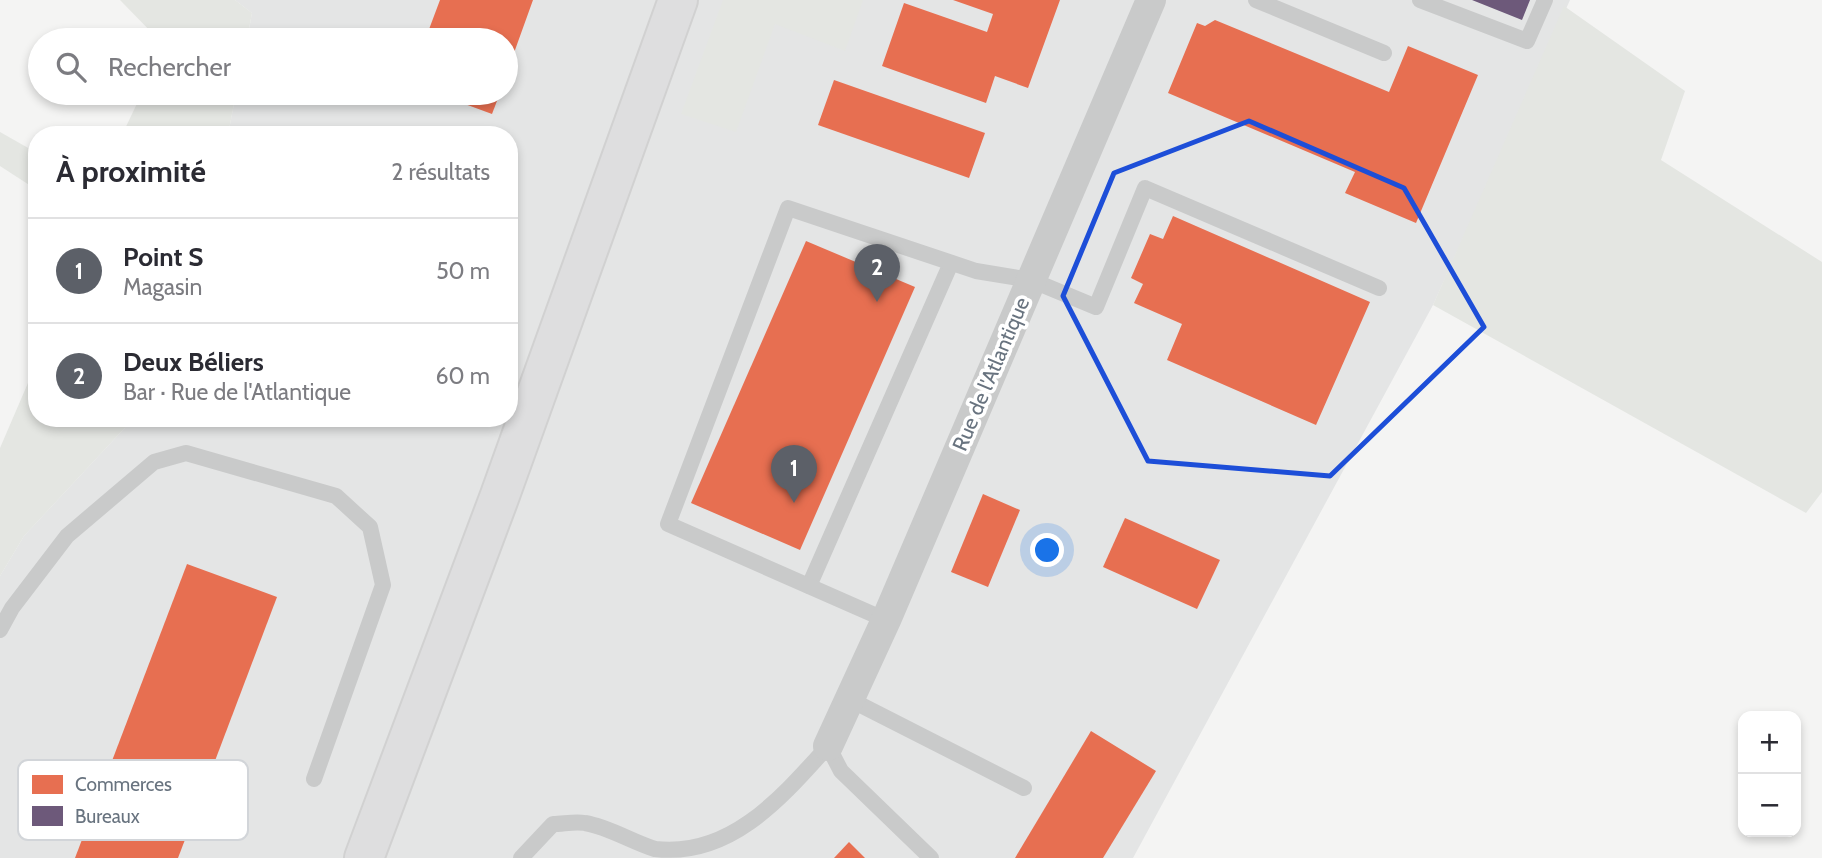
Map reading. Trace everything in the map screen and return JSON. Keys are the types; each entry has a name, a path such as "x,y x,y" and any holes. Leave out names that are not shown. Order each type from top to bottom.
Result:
{"main road":[{"path":"364,858 499,498 678,0"}],"street":[{"name":"Rue de l'Atlantique","path":"828,746 886,620 1151,0"}],"lane":[{"path":"1256,0 1384,53"},
{"path":"1420,0 1527,41 1545,0"},
{"path":"886,620 668,524 788,208 976,271 1031,281 1096,307 1145,188 1379,288"},
{"path":"810,586 951,263"},
{"path":"0,630 12,608 66,536 154,462 186,453 336,496 370,527 383,585 314,779"},
{"path":"849,699 1024,789"},
{"path":"521,858 553,824 584,823 657,849 689,855 724,846 766,814 828,746 841,771 932,858"}],"highlighted area":[{"path":"1249,121 1404,188 1484,327 1330,476 1148,461 1063,296 1114,173"}],"shaded area":[{"path":"120,0 235,0 252,13 249,28 147,28"},
{"path":"235,0 1570,0 1433,305 1133,858 0,858 0,576 24,536 126,427 518,427 518,126 230,126 234,105 518,105 518,28 249,28 252,13"},
{"path":"723,0 863,0 845,51 775,24 736,132 681,114"},
{"path":"1564,6 1685,91 1661,160 1822,262 1822,492 1806,513 1433,305"},
{"path":"136,105 234,105 230,126 126,126"},
{"path":"0,132 28,148 28,184 0,166"},
{"path":"28,383 28,427 126,427 24,536 0,576 0,448"}],"building: Commerces":[{"path":"440,0 533,0 518,42 518,28 430,28"},
{"path":"953,0 1060,0 1028,88 995,76 986,103 882,66 904,3 987,32 993,14"},
{"path":"1215,20 1389,92 1408,46 1478,75 1416,223 1345,193 1355,172 1168,93 1197,23 1205,26"},
{"path":"834,80 985,133 969,178 818,125"},
{"path":"468,105 495,105 492,114"},
{"path":"1173,216 1370,302 1316,425 1167,360 1182,324 1134,303 1143,284 1131,278 1150,234 1163,239"},
{"path":"806,241 915,287 800,550 691,503"},
{"path":"983,494 1020,510 988,587 951,572"},
{"path":"1125,518 1220,560 1197,609 1103,567"},
{"path":"187,564 277,597 215,760 112,760"},
{"path":"1091,731 1156,771 1103,858 1015,858"},
{"path":"82,840 185,840 178,858 75,858"},
{"path":"849,842 865,858 834,858"}],"building: Bureaux":[{"path":"1472,0 1530,0 1522,20"}],"place":[{"name":"Deux Béliers","path":"877,302"},
{"name":"Point S","path":"794,503"}]}
